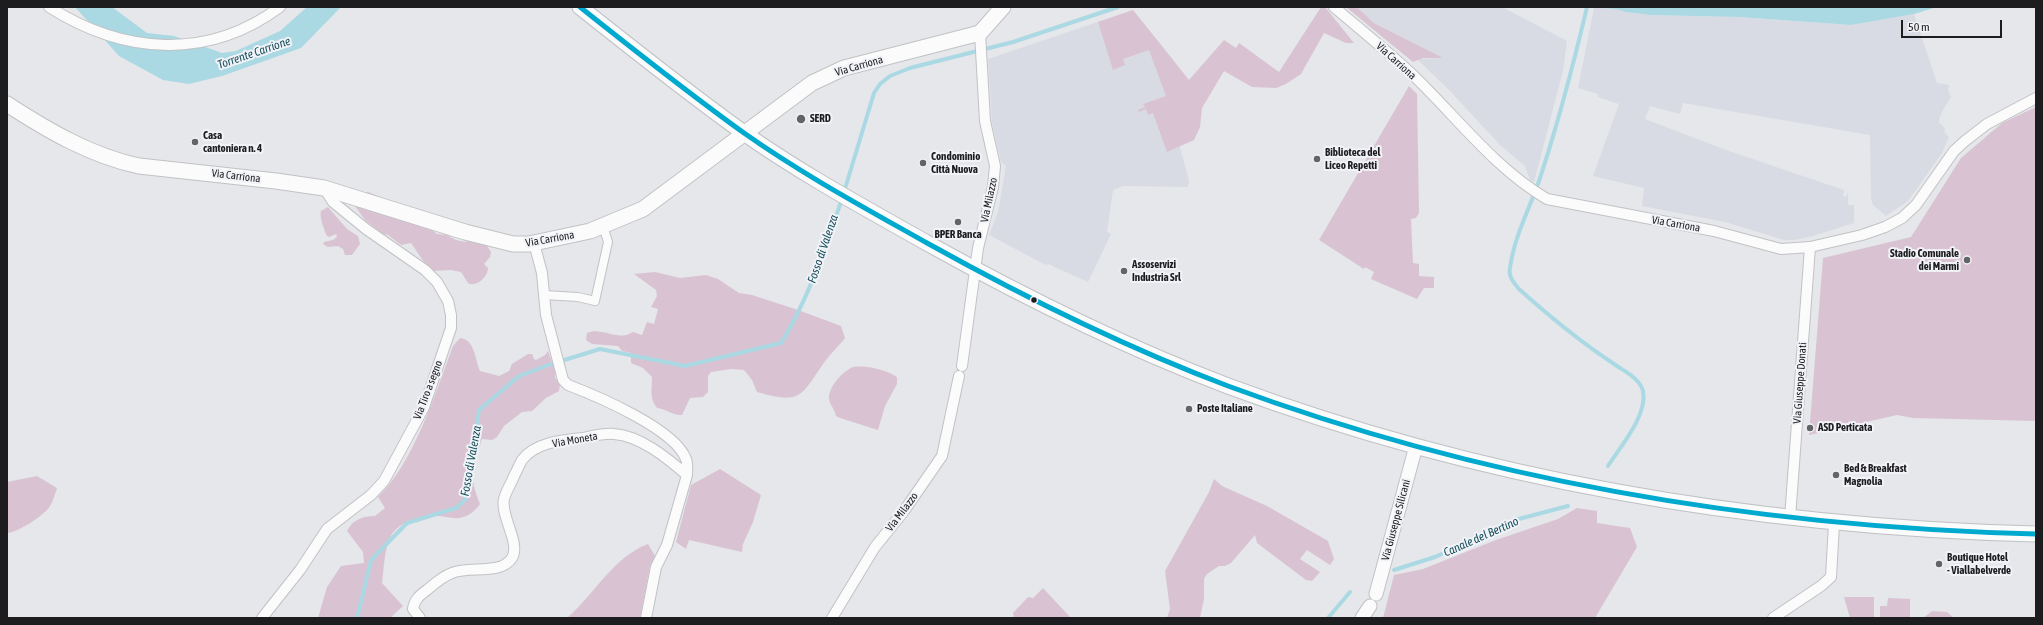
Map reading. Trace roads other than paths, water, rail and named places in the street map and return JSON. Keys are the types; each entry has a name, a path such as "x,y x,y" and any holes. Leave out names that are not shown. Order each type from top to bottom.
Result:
{"main road":[{"path":"580,7 744,133 862,206 975,270 1120,340 1225,384 1392,440 1532,475 1626,495 1834,524 1928,530 2036,534"},
{"path":"980,36 1003,7"},
{"name":"Via Carriona","path":"7,104 40,126 75,143 122,162 139,166 276,181 324,188 465,232 513,244 534,243 590,231 643,209 812,83 844,68 980,36"}],"street":[{"path":"49,7 90,29 120,39 170,46 224,36 250,24 280,7"},
{"name":"Via Carriona","path":"1334,7 1417,79 1504,167 1525,186 1547,199 1714,231 1781,249 1810,248 1862,235 1885,227 1902,218 1916,205 1954,151 1965,141 1987,124 2036,98"},
{"name":"Via Milazzo","path":"832,618 875,547 904,511 942,456 960,371 978,248 993,187 995,166 986,121 980,36"},
{"name":"Via Tiro a segno","path":"262,618 300,570 327,529 372,495 384,481 424,407 451,328 451,315 448,301 437,282 425,270 366,229 333,202 324,188"},
{"path":"544,295 578,297 595,301 608,242 603,226"},
{"path":"534,243 542,273 546,315 563,380 568,385 642,419 663,434 678,448 686,459 687,474 667,545 656,567 646,618"},
{"name":"Via Giuseppe Donati","path":"1790,518 1810,248"},
{"name":"Via Moneta","path":"420,618 413,609 414,601 435,583 452,572 496,568 512,558 514,549 504,511 504,498 523,459 533,451 554,441 614,434 631,439 649,447 670,460 687,474"},
{"name":"Via Giuseppe Silicani","path":"1377,589 1416,446"},
{"path":"1773,618 1831,577 1834,524"},
{"path":"1362,618 1370,606"}],"water":[{"name":"Torrente Carrione","path":"75,7 112,7 147,33 174,36 222,53 236,51 280,31 307,7 341,7 301,48 222,76 189,84 163,80 119,56"},
{"path":"1578,7 1937,7 1914,14 1851,25 1739,17 1651,15 1625,12 1616,9"}],"waterway":[{"name":"Fosso di Valenza","path":"844,192 874,93 880,84 890,76 910,68 1013,42 1118,7"},
{"path":"1587,7 1553,138 1539,181 1518,234 1510,271 1511,277 1519,289 1554,320 1632,376 1639,383 1643,391 1641,410 1632,430 1608,466"},
{"name":"Fosso di Valenza","path":"561,361 600,349 685,366 781,343 808,291 823,254 842,199"},
{"name":"Fosso di Valenza","path":"357,618 371,560 407,523 456,508 466,499 479,410 519,376 554,363"},
{"name":"Canale del Bertino","path":"1394,570 1435,557 1515,520 1568,506"},
{"name":"Canale del Bertino","path":"1328,618 1350,592"}],"place":[{"name":"SERD","path":"801,119"},
{"name":"Casa cantoniera n. 4","path":"195,142"},
{"name":"Biblioteca del Liceo Repetti","path":"1317,159"},
{"name":"Condominio Città Nuova","path":"923,163"},
{"name":"BPER Banca","path":"958,222"},
{"name":"Stadio Comunale dei Marmi","path":"1967,260"},
{"name":"Assoservizi Industria Srl","path":"1124,271"},
{"name":"Poste Italiane","path":"1189,409"},
{"name":"ASD Perticata","path":"1810,428"},
{"name":"Bed & Breakfast Magnolia","path":"1836,475"},
{"name":"Boutique Hotel - Viallabelverde","path":"1939,564"}]}
